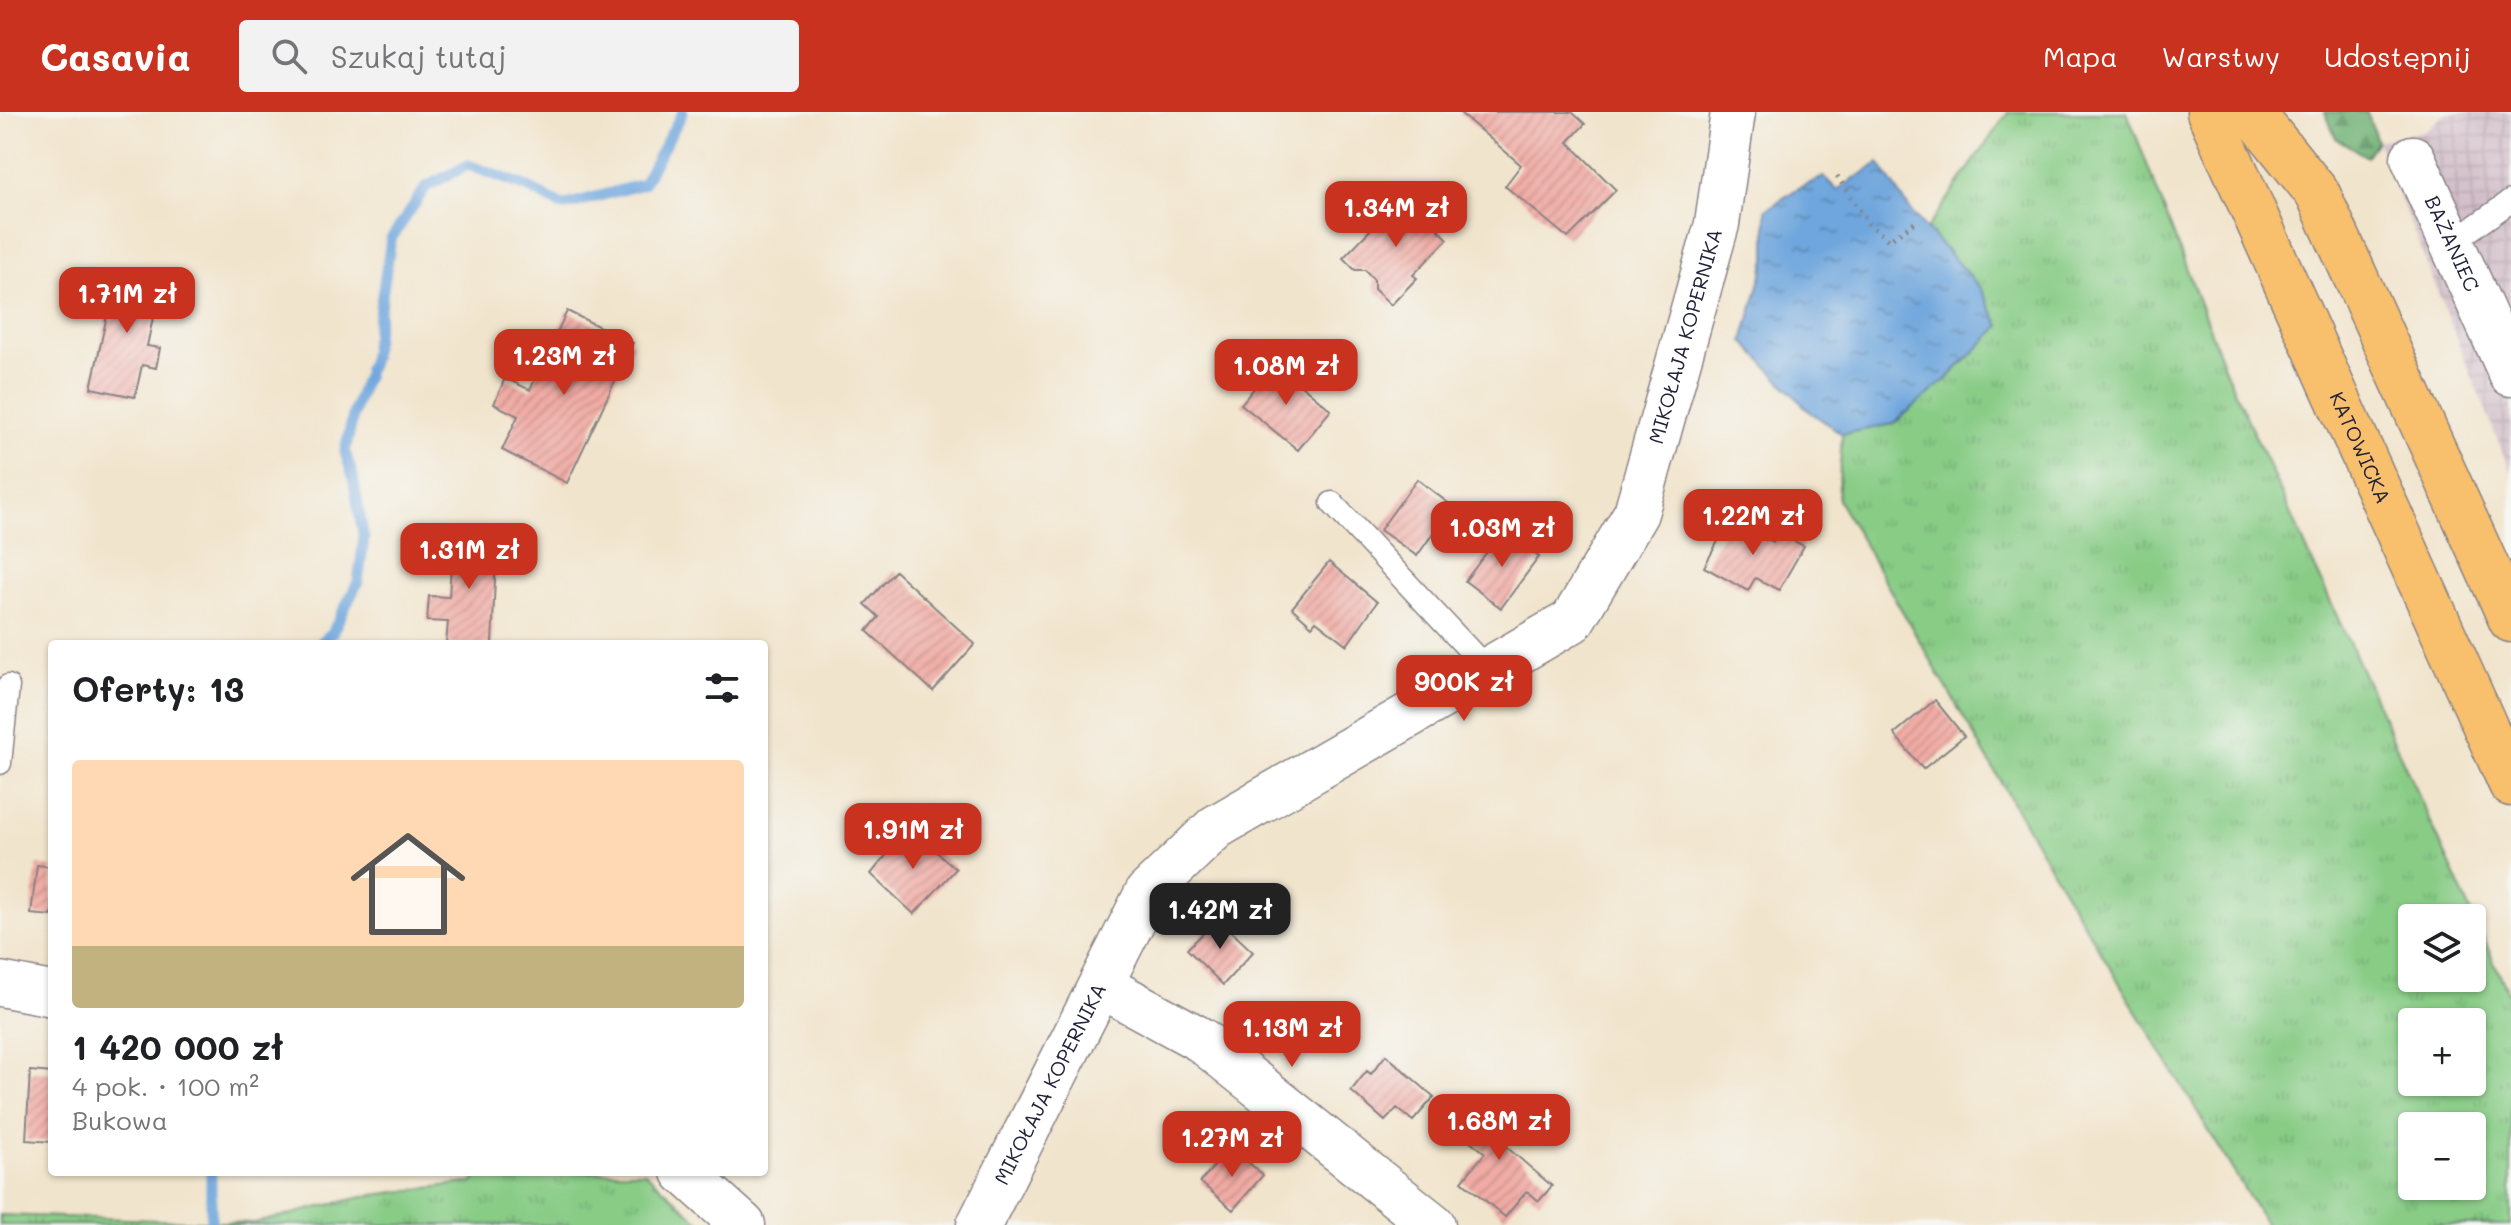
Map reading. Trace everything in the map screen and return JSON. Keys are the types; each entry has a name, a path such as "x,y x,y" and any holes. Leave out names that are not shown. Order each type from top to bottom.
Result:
{"main road":[{"name":"KATOWICKA","path":"2209,112 2511,784"},
{"path":"2252,112 2318,194 2511,620"}],"street":[{"name":"MIKOŁAJA KOPERNIKA","path":"979,1225 1147,893 1216,827 1572,621 1636,513 1717,224 1733,112"},
{"name":"BAŻANIEC","path":"2413,158 2511,374"},
{"path":"0,984 48,993"},
{"path":"1102,986 1201,1040 1433,1225"},
{"path":"688,1176 743,1225"}],"lane":[{"path":"2451,243 2511,201"},
{"path":"1332,503 1488,670"},
{"path":"0,763 8,686"}],"path":[{"path":"1837,176 1869,224 1888,240 1919,220"}],"shaded area":[{"path":"2448,112 2511,112 2511,473 2377,141 2424,131"}],"green space":[{"path":"2008,112 2127,112 2226,372 2468,904 2398,904 2398,992 2486,992 2486,944 2511,999 2511,1225 2266,1225 2068,898 1838,500 1842,434 1893,424 1948,378 2000,326 1981,289 1927,229"},
{"path":"2325,112 2367,112 2377,141 2367,157 2336,138"},
{"path":"475,1176 649,1176 703,1225 0,1225 0,1215 255,1223 366,1196 474,1182"}],"water":[{"path":"1879,163 1913,214 1981,289 2000,326 1948,378 1893,424 1842,434 1809,411 1743,341 1766,260 1766,210 1797,189 1824,177 1837,190"}],"building":[{"path":"1459,112 1572,112 1585,124 1568,142 1616,190 1568,238 1505,186 1521,165"},
{"path":"1404,195 1448,239 1413,275 1417,278 1391,305 1374,289 1374,280 1365,270 1355,270 1343,258"},
{"path":"117,270 161,280 147,346 160,348 156,368 142,365 135,397 91,388"},
{"path":"567,311 633,343 567,483 502,450 518,416 494,404 505,378 530,390"},
{"path":"1275,363 1331,410 1298,450 1241,404"},
{"path":"1417,479 1452,506 1417,556 1380,530"},
{"path":"1730,519 1773,542 1778,533 1804,546 1779,590 1755,578 1748,591 1704,567"},
{"path":"1503,531 1539,557 1501,608 1465,581"},
{"path":"453,533 497,535 492,640 446,640 448,622 427,621 429,596 449,597"},
{"path":"1329,562 1377,602 1347,645 1316,621 1312,626 1292,608"},
{"path":"895,571 975,644 933,691 867,631 879,617 865,604"},
{"path":"1935,700 1964,736 1923,769 1894,734"},
{"path":"909,827 956,869 914,914 871,874"},
{"path":"37,865 48,866 48,916 31,914"},
{"path":"1218,919 1253,952 1223,985 1187,949"},
{"path":"1386,1055 1434,1097 1413,1121 1397,1108 1385,1121 1351,1091 1367,1071 1371,1074"},
{"path":"30,1071 48,1073 48,1142 26,1140"},
{"path":"1485,1099 1518,1126 1503,1144 1552,1186 1539,1201 1527,1191 1505,1217 1462,1181 1485,1153 1458,1131"},
{"path":"1231,1147 1263,1175 1233,1210 1200,1182"}],"waterway":[{"path":"324,640 332,633 358,582 364,539 353,477 345,452 354,411 372,359 391,239 426,187 468,165 525,186 563,206 643,184 683,112"},
{"path":"211,1176 211,1225"}]}
